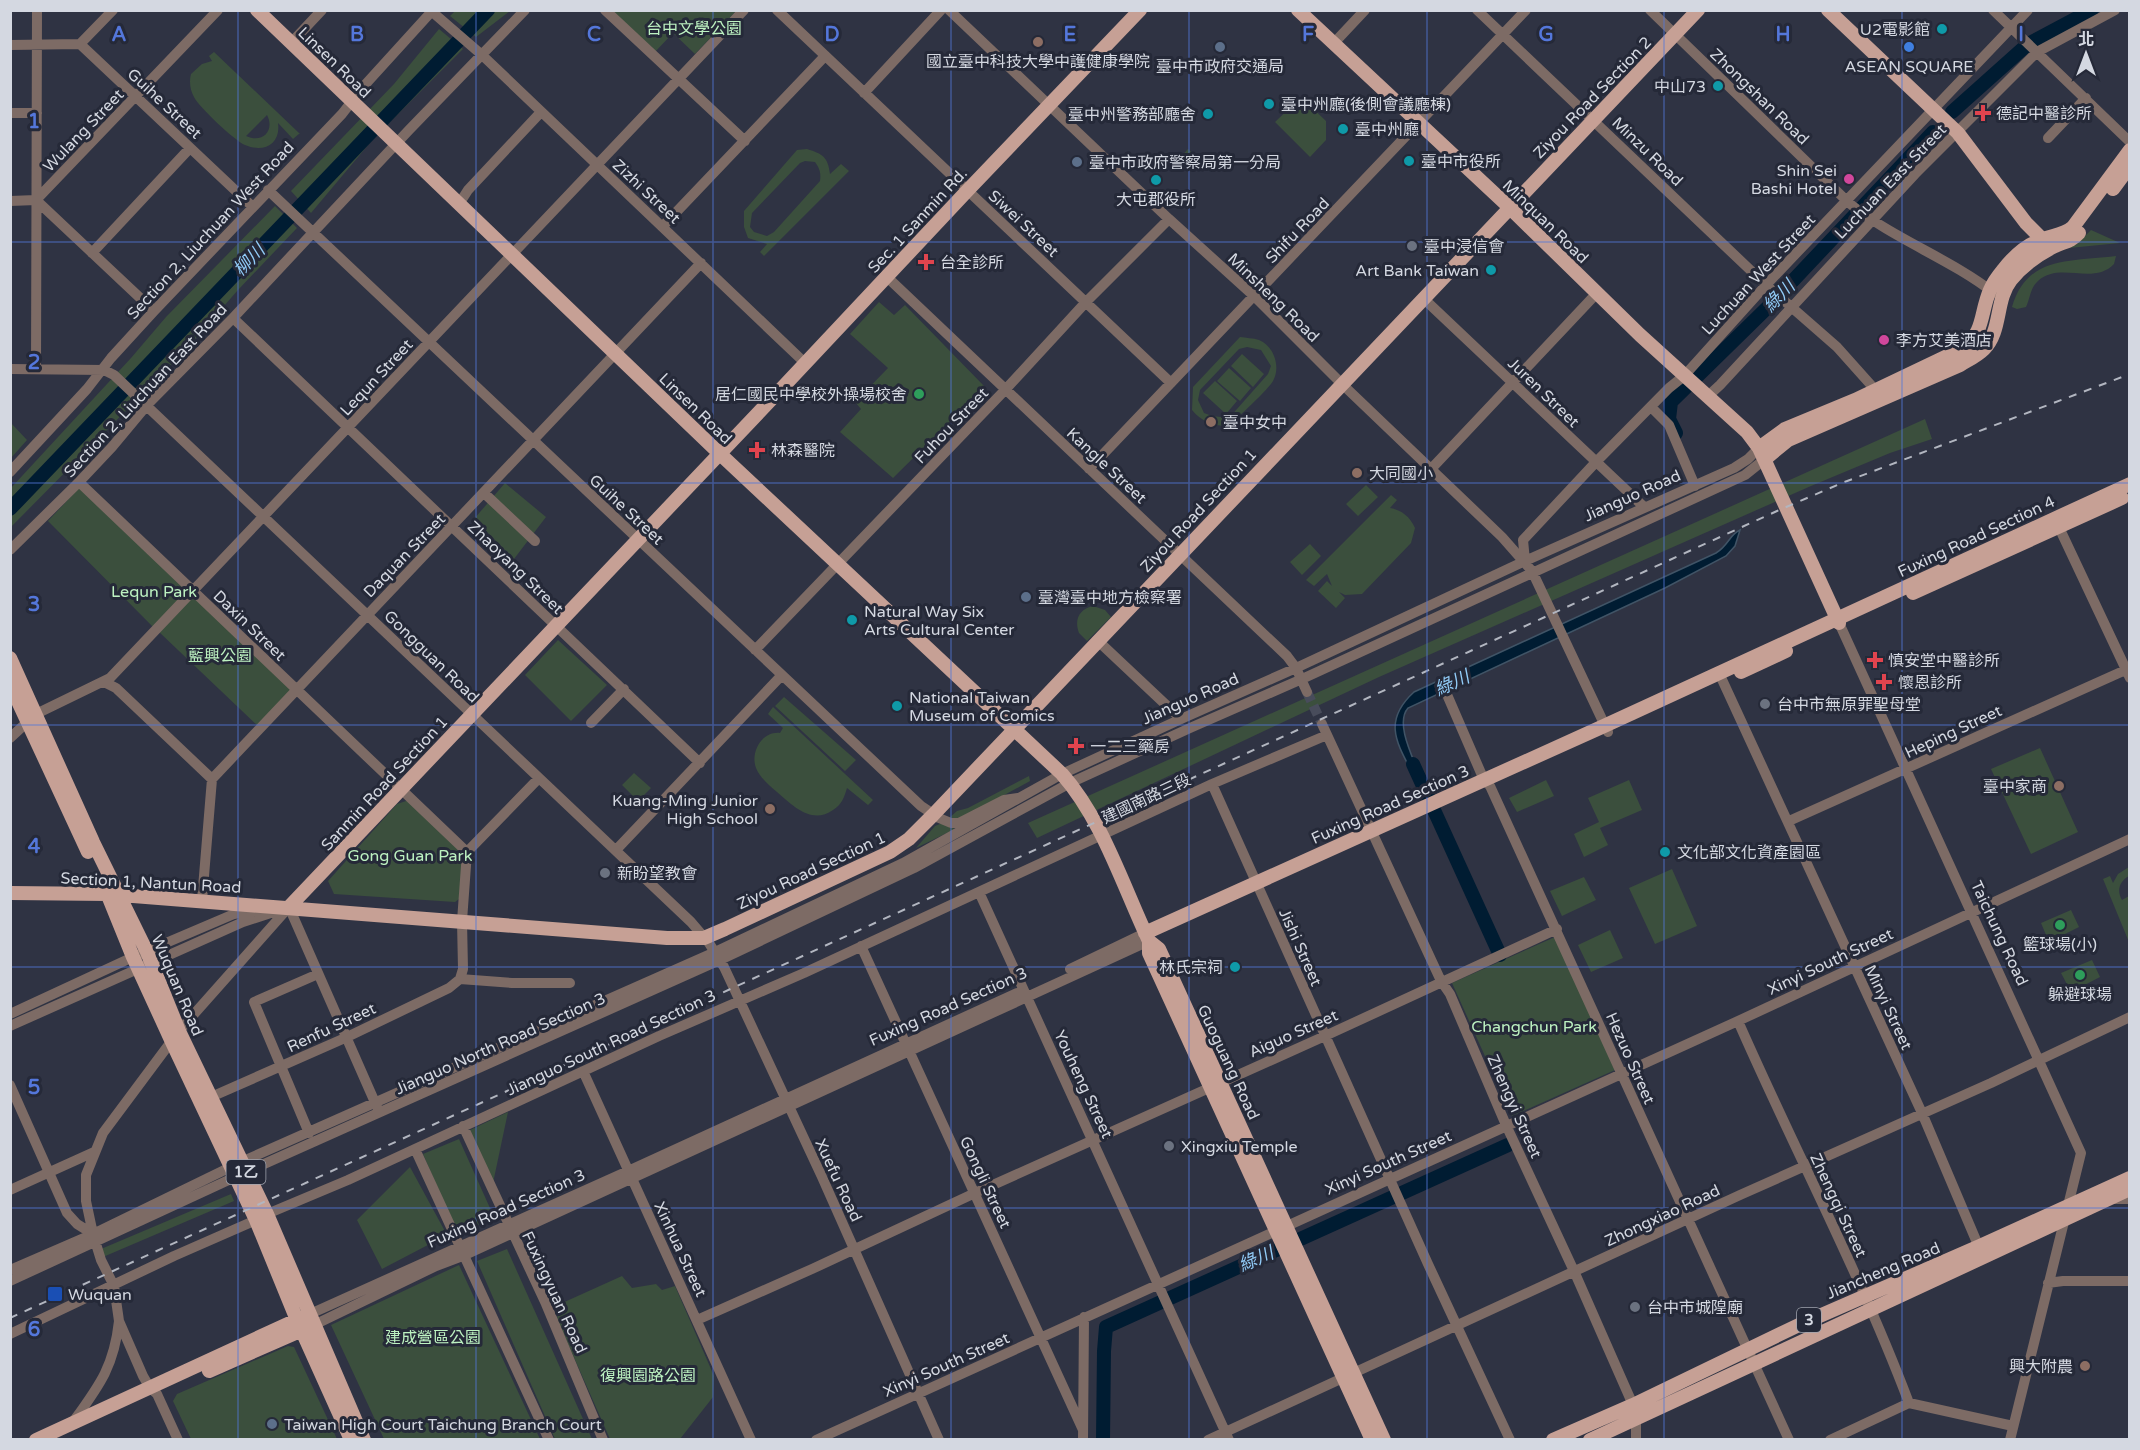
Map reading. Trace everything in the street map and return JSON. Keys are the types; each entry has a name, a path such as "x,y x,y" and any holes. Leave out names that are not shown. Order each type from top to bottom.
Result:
{"main road":[{"name":"Linsen Road","path":"257,10 719,453 1013,730"},
{"name":"Sec. 1 Sanmin Rd.","path":"719,453 1140,10"},
{"name":"Minquan Road","path":"1298,10 1509,207 1597,294 1747,432 1762,454"},
{"name":"Ziyou Road Section 2","path":"1509,207 1698,10"},
{"path":"1828,10 1956,131 2026,222 2046,244"},
{"name":"Jianguo Road","path":"1879,395 1960,365 1985,348 1994,330 2007,286 2046,244 2073,227 2130,150"},
{"name":"Jianguo Road","path":"1762,454 1879,395 1969,344 1980,330 1990,289 2012,259 2020,252 2046,244 2072,240 2084,228 2130,166"},
{"name":"Ziyou Road Section 1","path":"289,907 667,938 704,938 890,852 909,839 933,815 1509,207"},
{"name":"Sanmin Road Section 1","path":"289,907 719,453"},
{"name":"Taichung Road","path":"1762,454 1838,621"},
{"name":"Fuxing Road Section 4","path":"1838,621 2056,522 2130,484"},
{"name":"Fuxing Road Section 4","path":"2056,522 2130,494"},
{"name":"Fuxing Road Section 3","path":"1147,937 1721,677 1838,621"},
{"name":"Wuquan Road","path":"10,658 31,717 113,894 175,1037 261,1217 306,1322"},
{"name":"Wuquan Road","path":"10,684 31,717"},
{"name":"Guoguang Road","path":"1013,730 1066,779 1087,808 1147,937 1159,950 1216,1084 1347,1375"},
{"name":"Section 1, Nantun Road","path":"10,893 113,894 289,907"},
{"name":"Wuquan Road","path":"175,1037 211,1097 238,1170"},
{"name":"Jiancheng Road","path":"1553,1440 1752,1356 1870,1310 1981,1252 2066,1213 2130,1178"},
{"name":"Jiancheng Road","path":"2066,1213 2130,1189"},
{"name":"Jiancheng Road","path":"1590,1440 1636,1419 1752,1356 1801,1324 1864,1296 1981,1252"},
{"path":"306,1322 351,1440"},
{"path":"306,1322 364,1440"},
{"name":"Fuxing Road Section 3","path":"36,1440 153,1391 306,1322"},
{"path":"1347,1375 1372,1440"},
{"path":"1347,1375 1384,1440"},
{"name":"Fuxing Road Section 3","path":"57,1440 153,1391"}],"street":[{"path":"36,369 37,10"},
{"path":"10,45 80,44 113,10"},
{"name":"Wulang Street","path":"36,200 218,10"},
{"path":"291,43 322,10"},
{"name":"Section 2, Liuchuan East Road","path":"10,550 79,482 147,405 233,318 312,232 525,10"},
{"path":"605,10 745,141"},
{"name":"Lequn Street","path":"10,738 31,717 110,678 744,10"},
{"name":"Siwei Street","path":"777,10 1171,383"},
{"path":"864,93 941,10"},
{"name":"Minsheng Road","path":"949,10 1169,219 1254,296 1525,561 1532,571 1606,729"},
{"path":"1334,43 1365,10"},
{"name":"Minzu Road","path":"1477,10 1768,287 1789,304"},
{"name":"Shifu Road","path":"1089,469 1420,124 1526,10"},
{"name":"Zhongshan Road","path":"1650,10 1848,202 1868,218"},
{"path":"1993,10 2130,142"},
{"name":"Luchuan West Street","path":"1525,561 1523,540 1651,407 1695,386 1768,287 1935,112 2028,10"},
{"name":"Luchuan East Street","path":"1695,386 1720,385 1789,304 1868,218 2037,52 2115,10"},
{"name":"Zizhi Street","path":"432,11 482,55 805,363"},
{"name":"Section 2, Liuchuan West Road","path":"10,472 109,372 111,357 352,101 432,11"},
{"name":"Guihe Street","path":"80,44 253,207"},
{"path":"663,226 825,56"},
{"path":"2048,138 2086,98"},
{"path":"459,204 468,190 541,112"},
{"path":"10,113 37,113"},
{"path":"92,253 190,148"},
{"name":"Guihe Street","path":"268,190 781,676 933,815"},
{"path":"10,201 36,200 154,311"},
{"path":"1868,218 1975,278 2002,298"},
{"name":"Fuhou Street","path":"755,650 1005,390 1086,302 1169,219"},
{"name":"Daquan Street","path":"212,779 701,263"},
{"name":"Kangle Street","path":"887,276 1287,656 1302,679"},
{"path":"1432,468 1597,294"},
{"name":"Juren Street","path":"1423,298 1644,507"},
{"path":"1789,304 1837,347 1879,395"},
{"name":"Zhaoyang Street","path":"233,318 700,763"},
{"path":"10,369 109,372"},
{"name":"Gongguan Road","path":"109,372 147,405 471,715 616,850 691,922 704,938"},
{"path":"1651,407 1669,426 1695,486"},
{"name":"Jianguo Road","path":"1066,779 1180,719 1762,454"},
{"name":"Jianguo Road","path":"1066,779 1302,679 1532,571 1745,475 1762,454"},
{"name":"Daxin Street","path":"79,482 467,852"},
{"path":"484,493 536,542"},
{"path":"2056,522 2128,672"},
{"name":"Taichung Road","path":"1838,621 2082,1153 2010,1440"},
{"path":"1097,640 1180,719"},
{"name":"Heping Street","path":"1788,821 2128,672"},
{"path":"616,850 781,676"},
{"name":"Minyi Street","path":"1721,677 1922,1113 1981,1252"},
{"path":"1302,679 1307,692"},
{"path":"104,682 116,688 212,779 202,900"},
{"path":"591,723 624,689"},
{"name":"Hezuo Street","path":"1445,690 1557,929 1789,1440"},
{"name":"Zhengyi Street","path":"1322,724 1449,994 1511,1137 1574,1271 1633,1405 1636,1440"},
{"name":"建國南路三段","path":"979,892 1212,784 1327,735"},
{"path":"539,778 467,852 462,921 463,969 460,979 512,983 570,983"},
{"path":"717,956 903,863 1024,798 1066,779"},
{"path":"717,956 914,868 1066,779"},
{"name":"Jishi Street","path":"1212,784 1458,1326"},
{"path":"933,815 959,824 1004,800 1024,798"},
{"name":"Xinyi South Street","path":"816,1440 1084,1317 1160,1286 1392,1182 1506,1125 1738,1021 2130,839"},
{"name":"Jianguo South Road Section 3","path":"10,1334 174,1256 348,1180 979,892"},
{"name":"Youheng Street","path":"979,892 1228,1436"},
{"path":"10,1026 234,914 289,907 380,1114"},
{"name":"Sanmin Road Section 1","path":"119,1321 114,1286 101,1260 86,1201 86,1175 94,1152 103,1133 175,1037 289,907"},
{"name":"Aiguo Street","path":"697,1320 1557,929"},
{"name":"Fuxing Road Section 3","path":"306,1322 1147,937"},
{"name":"Xuefu Road","path":"704,938 717,956 739,1000 855,1250 939,1440"},
{"name":"Gongli Street","path":"861,946 1041,1338 1083,1435"},
{"name":"Jianguo North Road Section 3","path":"94,1238 375,1103 717,956"},
{"name":"Jianguo North Road Section 3","path":"238,1170 380,1114 717,956"},
{"path":"10,1014 142,960"},
{"path":"309,1133 254,1002 318,974"},
{"name":"Renfu Street","path":"211,1097 345,1038 449,988 460,979"},
{"name":"Zhongxiao Road","path":"1208,1440 1228,1436 1347,1375 2130,1017"},
{"name":"Zhengqi Street","path":"1738,1021 1892,1358 1909,1404"},
{"name":"Xinhua Street","path":"583,1071 751,1440"},
{"path":"10,1085 51,1172 67,1213 94,1238"},
{"name":"Fuxingyuan Road","path":"463,1126 546,1304 603,1440"},
{"path":"415,1149 549,1440"},
{"path":"10,1190 94,1152"},
{"path":"2105,1199 2130,1199"},
{"path":"10,1270 94,1238"},
{"path":"10,1281 94,1238"},
{"path":"2048,1283 2130,1281"},
{"path":"1083,1435 1084,1317"},
{"path":"119,1321 178,1440"},
{"path":"72,1424 105,1374 112,1358 119,1321"},
{"path":"1458,1326 1510,1440"},
{"path":"1830,1440 1909,1404 2013,1426"}],"green space":[{"path":"455,11 510,11 476,37 450,16"},
{"name":"台中文學公園","path":"613,11 736,11 695,54 673,33 655,52"},
{"path":"439,29 463,49 374,138 311,213 291,191 394,84"},
{"path":"214,52 300,133 293,139 278,123 277,136 274,141 270,145 259,148 245,145 233,137 202,108 192,91 191,74 202,64 212,61 209,56","holes":["267,115 268,130 262,137 246,136"]},
{"path":"1301,97 1326,121 1326,140 1310,157 1275,122"},
{"path":"807,149 821,155 828,164 830,174 841,164 849,171 764,256 760,252 767,244 748,238 744,227 744,211 797,150","holes":["815,162 820,171 820,181 774,232 767,236 754,232 750,227 752,213 800,163"]},
{"path":"1188,149 1200,160 1189,171 1178,160"},
{"path":"275,206 297,228 182,354 11,527 10,489 166,317"},
{"path":"2091,230 2120,243 2069,248 2077,244"},
{"path":"2116,256 2114,264 2096,273 2047,275 2033,287 2026,307 2017,309 2012,307 2019,290 2028,278 2040,270 2067,261"},
{"name":"居仁國民中學校外操場校舍","path":"879,302 894,315 905,305 985,387 893,478 840,432 861,409 855,402 888,368 850,334"},
{"path":"1240,337 1257,339 1264,343 1275,358 1276,370 1273,381 1229,426 1208,422 1192,410 1193,387","holes":["1247,347 1261,350 1271,366 1268,374 1229,418 1204,413 1198,400 1200,390 1239,349"]},
{"path":"1242,354 1264,374 1253,387 1231,366"},
{"path":"1229,368 1251,388 1240,401 1217,381"},
{"path":"1215,381 1237,401 1226,414 1203,393"},
{"path":"1925,419 1932,439 1890,453 1811,486 1379,677 1037,838 1028,823"},
{"path":"11,423 27,440 10,458"},
{"path":"505,483 546,517 514,559 474,519"},
{"path":"1366,485 1378,497 1358,516 1346,504"},
{"name":"Lequn Park","path":"81,486 190,591 154,628 48,521"},
{"path":"1391,495 1397,500 1390,508 1405,515 1415,528 1411,543 1362,594 1345,595 1339,592 1345,598 1336,608 1318,591 1327,581 1332,586 1327,574 1314,586 1306,580"},
{"path":"1310,544 1321,556 1302,575 1290,562"},
{"name":"藍興公園","path":"194,594 293,690 259,727 158,631"},
{"path":"1093,606 1105,610 1111,617 1087,641 1079,633 1077,624 1081,612"},
{"path":"558,640 607,685 571,721 525,675"},
{"path":"784,697 856,760 845,771 775,706"},
{"path":"773,707 873,800 868,805 847,788 842,801 833,810 825,814 810,815 796,808 768,784 756,768 755,756 756,749 763,739 768,735 780,733 783,728 768,714"},
{"path":"2040,748 2078,832 2031,854 1991,769"},
{"path":"634,773 651,788 638,801 622,785"},
{"path":"1029,776 1030,781 966,816 959,819 949,818 957,811 968,808"},
{"path":"1546,780 1554,796 1517,812 1509,798"},
{"path":"1629,780 1642,810 1600,828 1608,845 1584,857 1574,834 1599,822 1588,798"},
{"name":"Gong Guan Park","path":"409,800 461,843 463,896 455,902 334,894 328,881 397,804"},
{"path":"942,823 955,829 916,848 935,826"},
{"path":"2129,867 2129,876 2123,880 2119,889 2122,900 2129,896 2129,942 2103,879 2110,876 2113,883 2118,874"},
{"path":"1672,869 1697,926 1655,944 1629,888"},
{"path":"1584,877 1596,900 1562,916 1550,891"},
{"name":"籃球場(小)","path":"2071,910 2079,927 2049,942 2041,923"},
{"path":"1610,930 1623,958 1591,972 1578,945"},
{"name":"Changchun Park","path":"1555,937 1615,1070 1512,1116 1452,983"},
{"name":"躲避球場","path":"2092,960 2100,977 2071,992 2061,973"},
{"path":"508,1112 493,1183 470,1130"},
{"path":"459,1139 494,1217 458,1235 423,1154"},
{"path":"410,1167 447,1235 382,1269 357,1220"},
{"path":"231,1194 234,1201 103,1257 101,1249"},
{"path":"507,1249 592,1439 555,1439 477,1261"},
{"name":"建成營區公園","path":"459,1265 540,1439 384,1439 331,1325"},
{"name":"復興園路公園","path":"622,1276 632,1288 656,1284 662,1290 675,1286 714,1376 713,1397 680,1439 610,1439 557,1319 560,1304"},
{"path":"288,1346 294,1347 337,1439 191,1439 173,1401 177,1394"}],"water":[{"path":"1740,530 1735,546 1726,556 1665,588 1408,708 1404,715 1404,733 1421,779 1416,780 1399,745 1395,725 1404,703 1414,692 1716,553"}],"waterway":[{"name":"柳川","path":"10,509 488,10"},
{"name":"綠川","path":"1952,112 2028,44 2092,10"},
{"name":"綠川","path":"1676,433 1669,419 1671,402 1770,305 1933,132"},
{"name":"綠川","path":"1413,764 1500,955"},
{"name":"綠川","path":"1103,1440 1106,1327 1508,1145"}],"tunnel":[{"path":"1307,692 1322,724"}],"railway":[{"path":"10,1318 1777,511 1842,483 2130,374"}],"place":[{"name":"U2電影館","path":"1942,29"},
{"name":"國立臺中科技大學中護健康學院","path":"1038,42"},
{"name":"臺中市政府交通局","path":"1220,47"},
{"name":"ASEAN SQUARE","path":"1909,47"},
{"name":"中山73","path":"1718,86"},
{"name":"臺中州廳(後側會議廳棟)","path":"1269,104"},
{"name":"德記中醫診所","path":"1983,113"},
{"name":"臺中州警務部廳舍","path":"1208,114"},
{"name":"臺中州廳","path":"1343,129"},
{"name":"臺中市役所","path":"1409,161"},
{"name":"臺中市政府警察局第一分局","path":"1077,162"},
{"name":"Shin Sei Bashi Hotel","path":"1849,179"},
{"name":"大屯郡役所","path":"1156,180"},
{"name":"臺中浸信會","path":"1412,246"},
{"name":"台全診所","path":"926,262"},
{"name":"Art Bank Taiwan","path":"1491,270"},
{"name":"李方艾美酒店","path":"1884,340"},
{"name":"居仁國民中學校外操場校舍","path":"919,394"},
{"name":"臺中女中","path":"1211,422"},
{"name":"林森醫院","path":"757,450"},
{"name":"大同國小","path":"1357,473"},
{"name":"臺灣臺中地方檢察署","path":"1026,597"},
{"name":"Natural Way Six Arts Cultural Center","path":"852,620"},
{"name":"慎安堂中醫診所","path":"1875,660"},
{"name":"懷恩診所","path":"1884,682"},
{"name":"台中市無原罪聖母堂","path":"1765,704"},
{"name":"National Taiwan Museum of Comics","path":"897,706"},
{"name":"一二三藥房","path":"1076,746"},
{"name":"臺中家商","path":"2059,786"},
{"name":"Kuang-Ming Junior High School","path":"770,809"},
{"name":"文化部文化資產園區","path":"1665,852"},
{"name":"新盼望教會","path":"605,873"},
{"name":"籃球場(小)","path":"2060,925"},
{"name":"林氏宗祠","path":"1235,967"},
{"name":"躲避球場","path":"2080,975"},
{"name":"Xingxiu Temple","path":"1169,1146"},
{"name":"Wuquan","path":"55,1294"},
{"name":"台中市城隍廟","path":"1635,1307"},
{"name":"興大附農","path":"2085,1366"},
{"name":"Taiwan High Court Taichung Branch Court","path":"272,1424"}]}
